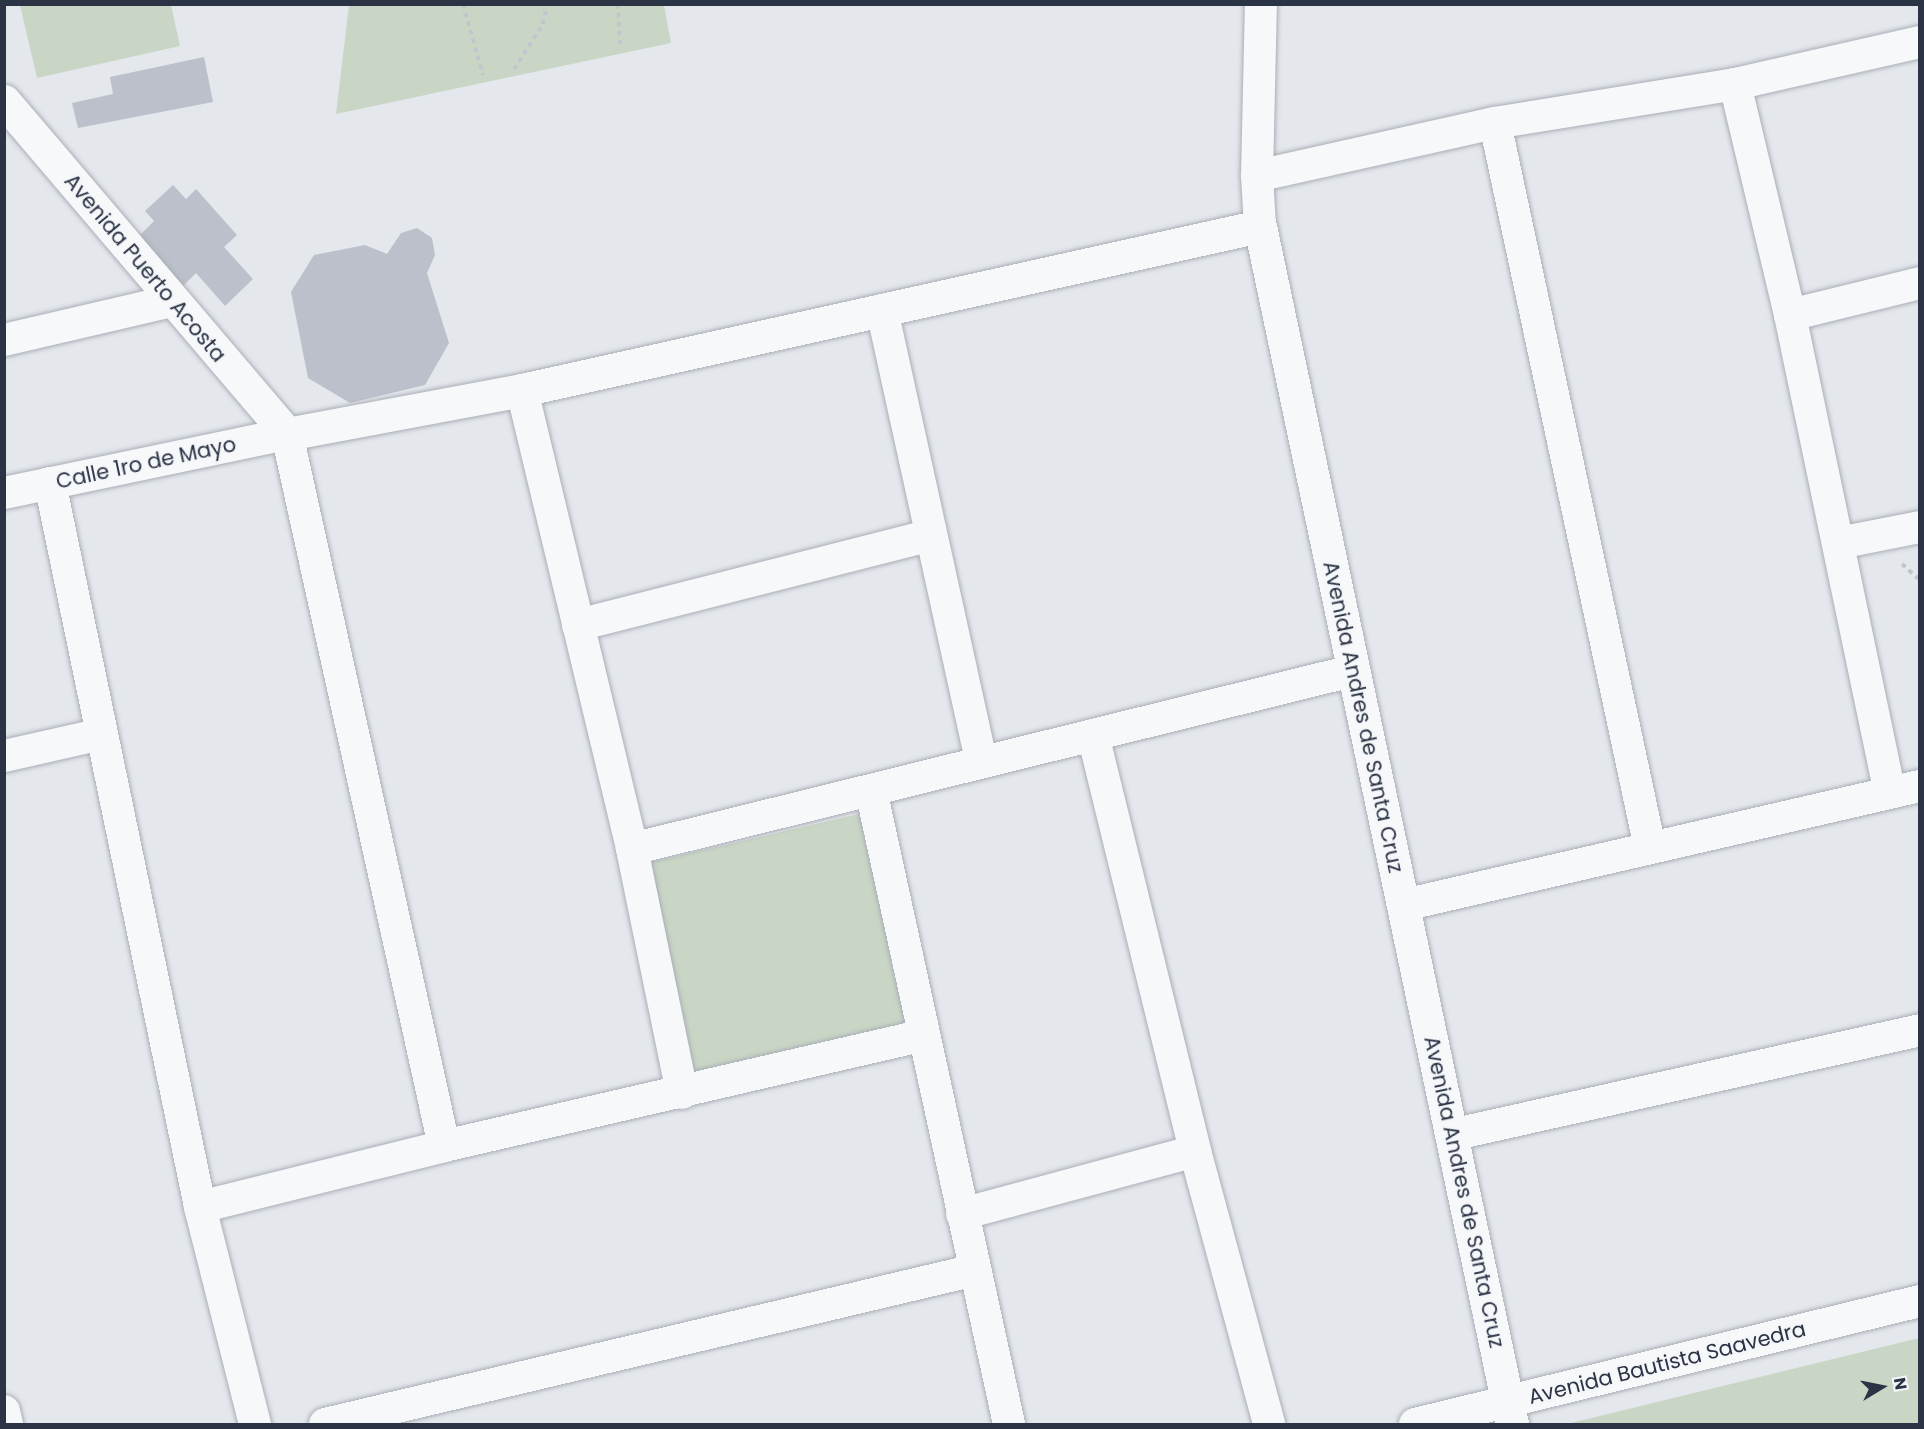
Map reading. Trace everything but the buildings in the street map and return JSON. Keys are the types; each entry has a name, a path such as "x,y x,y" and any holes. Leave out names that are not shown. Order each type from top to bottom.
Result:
{"street":[{"name":"Avenida Andres de Santa Cruz","path":"1261,4 1257,176 1260,226 1510,1413"},
{"path":"1257,176 1495,123 1735,84 1920,42"},
{"path":"1735,84 1790,315 1890,793"},
{"name":"Avenida Puerto Acosta","path":"4,101 171,301 287,434"},
{"path":"1495,123 1650,848"},
{"path":"444,1146 287,434 522,390 1260,226"},
{"path":"1790,315 1920,283"},
{"path":"4,340 171,301"},
{"path":"882,310 981,762"},
{"path":"522,390 632,849 682,1094"},
{"name":"Calle 1ro de Mayo","path":"4,493 287,434"},
{"path":"50,483 200,1207 255,1425"},
{"path":"1839,543 1920,527"},
{"path":"578,624 931,535"},
{"path":"632,849 1352,670"},
{"path":"4,756 102,734"},
{"path":"1093,735 1195,1151 1269,1425"},
{"path":"1404,905 1920,786"},
{"path":"871,790 922,1036 1009,1425"},
{"path":"1451,1135 1920,1030"},
{"path":"200,1207 444,1146 682,1094 922,1036"},
{"path":"962,1214 1195,1151"},
{"path":"325,1425 975,1270"},
{"name":"Avenida Bautista Saavedra","path":"1415,1425 1510,1413 1920,1301"},
{"path":"4,1411 7,1425"}],"path":[{"path":"463,4 483,75"},
{"path":"514,69 543,24 547,4"},
{"path":"618,4 620,45"}],"green space":[{"path":"20,5 171,5 180,46 37,78"},
{"path":"349,5 664,5 671,43 336,114"},
{"path":"859,814 907,1023 695,1072 647,863"},
{"path":"1919,1338 1919,1424 1567,1424"}]}
